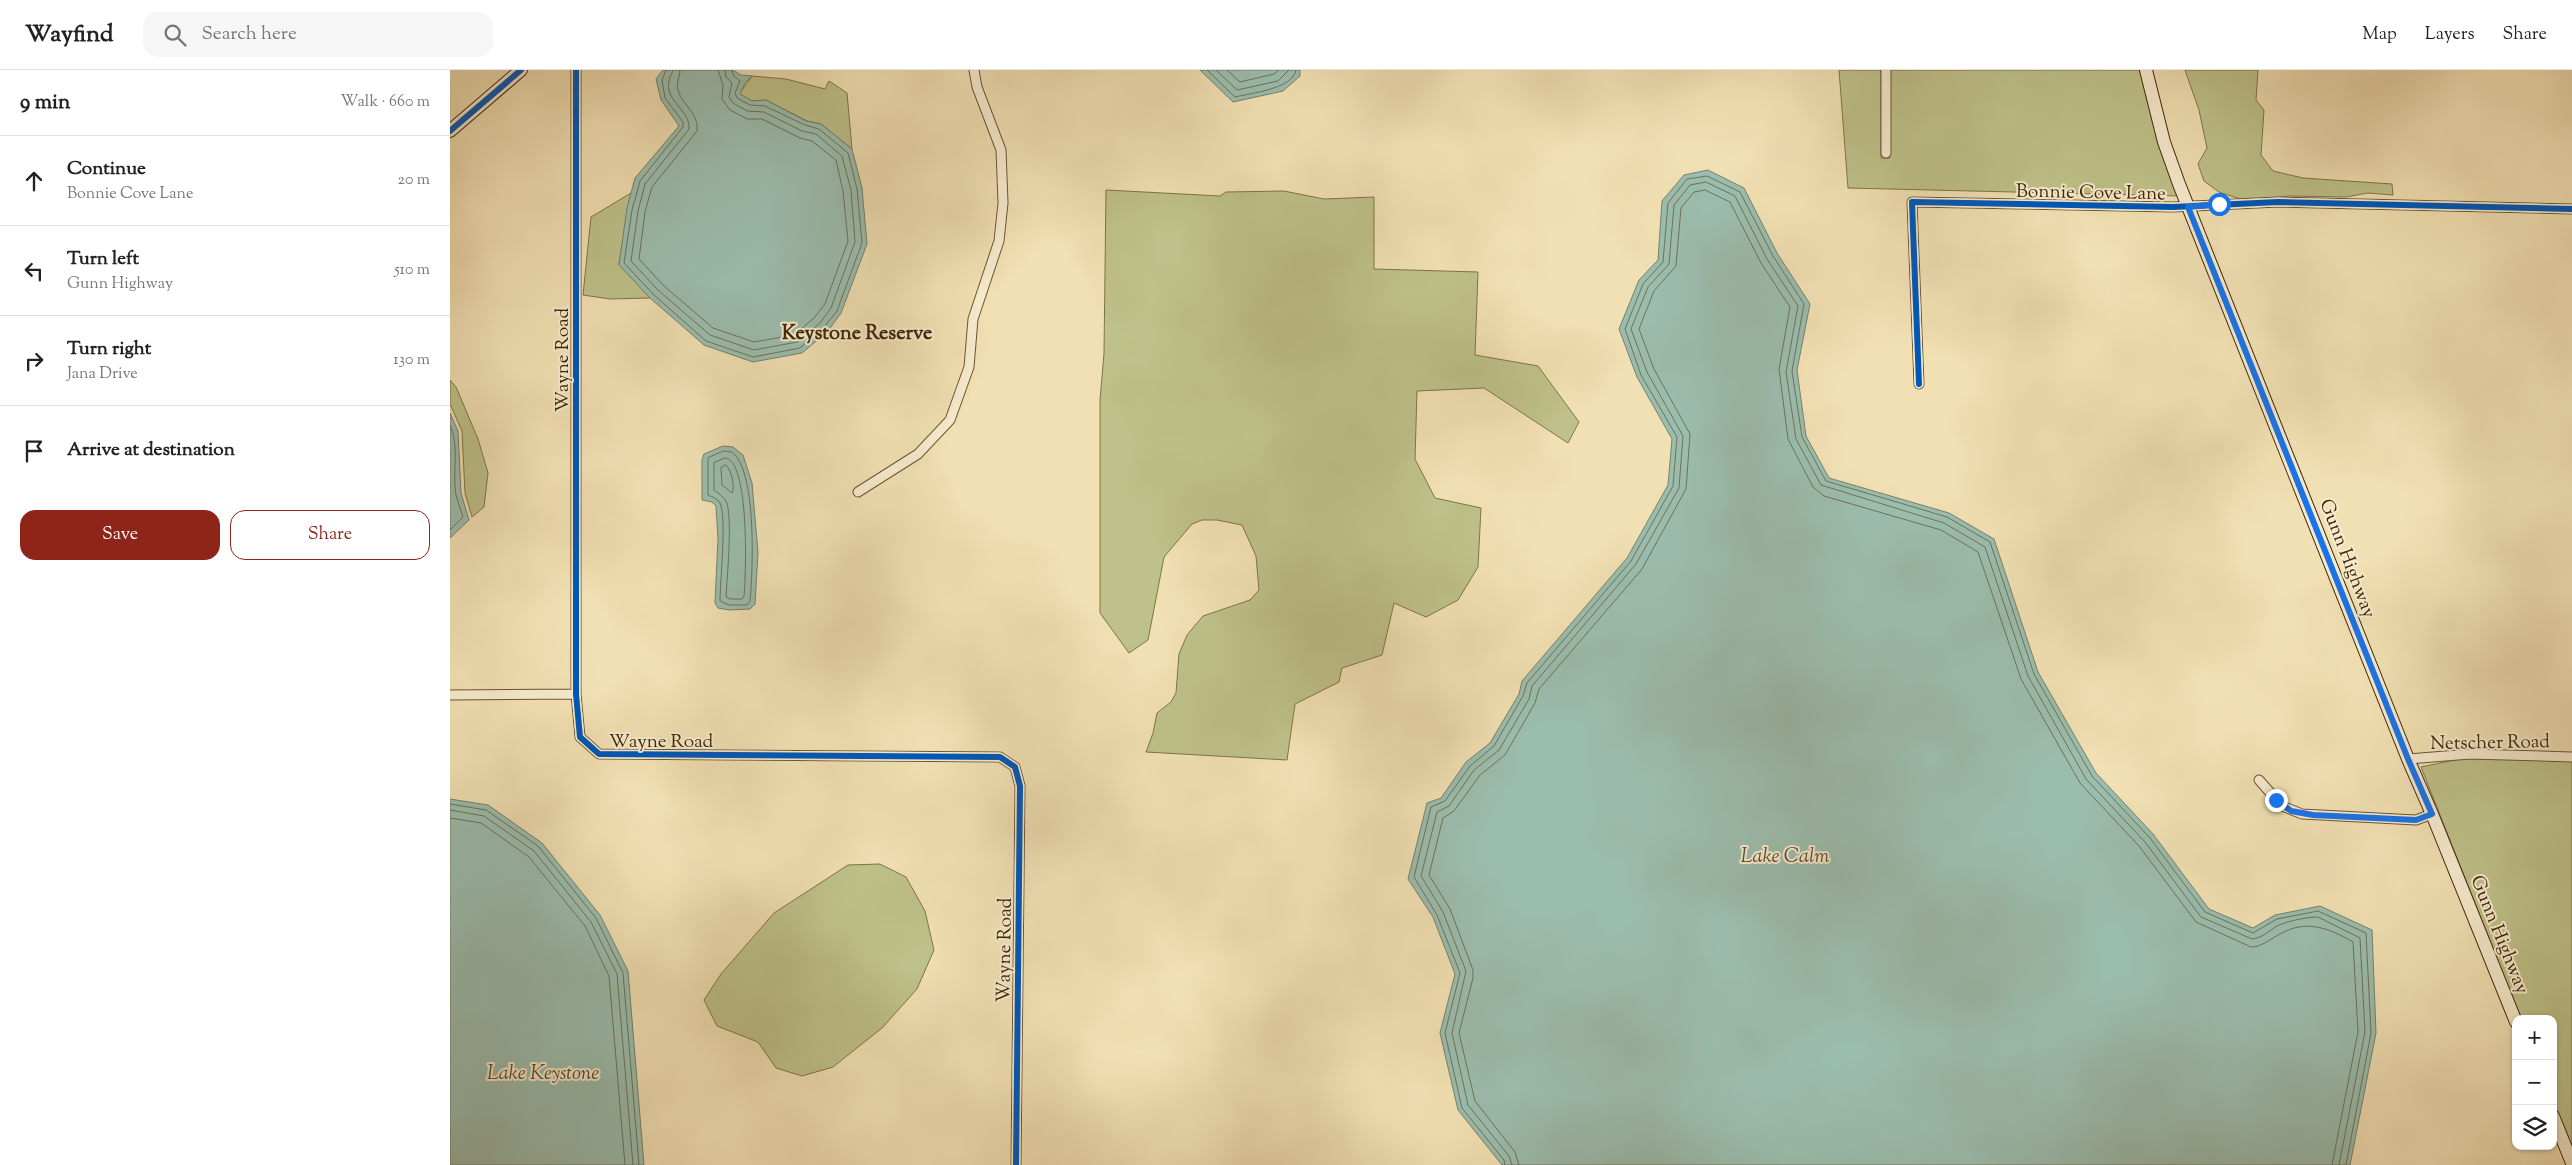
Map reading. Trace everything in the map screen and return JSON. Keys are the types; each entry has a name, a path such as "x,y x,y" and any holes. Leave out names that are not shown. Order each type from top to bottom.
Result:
{"main road":[{"path":"450,131 521,70"},
{"name":"Gunn Highway","path":"2146,70 2164,142 2188,207 2408,759 2513,1015"},
{"name":"Gunn Highway","path":"2152,70 2156,106"},
{"path":"2557,1126 2572,1163"}],"street":[{"name":"Wayne Road","path":"576,70 576,694 580,737 599,754 1000,757 1015,767 1020,786 1016,1165"},
{"path":"858,492 918,454 950,420 969,366 973,320 999,241 1003,203 1000,150 979,92 974,70"},
{"path":"1886,70 1886,153"},
{"name":"Bonnie Cove Lane","path":"1919,384 1912,202 2188,207 2239,202 2278,202 2572,209"},
{"path":"450,695 576,694"},
{"name":"Netscher Road","path":"2408,759 2470,754 2572,758"},
{"path":"2259,780 2282,806 2302,814 2416,820 2432,814"}],"green space":[{"path":"1839,70 1881,70 1881,158 1890,158 1890,70 2141,70 2179,196 1848,188"},
{"path":"2185,70 2258,70 2256,100 2264,110 2261,155 2273,171 2303,178 2392,184 2393,195 2368,193 2346,197 2288,196 2249,202 2219,192 2204,181 2198,164 2207,148 2199,110"},
{"path":"752,76 786,79 825,89 829,81 847,93 852,149 821,124 807,121 766,100 752,101 739,94"},
{"path":"1106,190 1220,196 1226,192 1284,191 1324,199 1374,197 1374,269 1478,272 1475,355 1538,366 1579,422 1568,443 1484,388 1417,391 1415,459 1435,498 1481,508 1478,567 1458,600 1426,617 1394,603 1382,655 1342,668 1339,682 1295,704 1287,760 1146,752 1153,733 1157,713 1171,702 1176,693 1179,654 1187,635 1203,616 1250,600 1259,590 1256,556 1242,525 1217,520 1202,520 1192,524 1164,557 1148,640 1129,653 1100,613 1100,400 1104,353"},
{"path":"631,193 619,264 650,298 610,299 583,295 591,217"},
{"path":"450,380 456,387 478,439 488,473 484,507 472,517 465,493 462,431 450,404"},
{"path":"2488,753 2572,755 2572,1148 2557,1111 2557,1015 2519,1015 2421,767"},
{"path":"880,864 906,877 925,911 934,950 917,989 882,1028 833,1067 802,1076 776,1068 758,1042 717,1026 704,1000 721,974 774,913 848,865"}],"water":[{"path":"663,70 733,70 741,75 752,76 745,83 740,94 752,101 766,100 806,121 821,124 852,149 862,188 867,244 841,313 828,331 802,353 753,362 704,345 650,298 619,265 627,208 635,178 679,126 661,100 656,79"},
{"path":"1200,70 1300,70 1300,76 1283,91 1233,102"},
{"name":"Lake Calm","path":"1708,170 1744,188 1777,253 1810,304 1797,370 1806,436 1829,478 1949,513 1994,539 2038,672 2096,773 2153,834 2209,909 2253,928 2275,915 2320,906 2372,930 2376,1033 2350,1165 1502,1165 1458,1110 1440,1033 1455,974 1433,917 1408,879 1427,803 1441,798 1466,762 1490,743 1519,694 1522,681 1627,558 1668,485 1672,439 1637,377 1619,329 1639,280 1658,260 1662,201 1684,175"},
{"path":"450,413 458,431 461,493 469,520 450,538"},
{"path":"723,446 733,447 743,455 752,483 758,552 755,604 750,609 729,610 718,608 715,603 718,539 716,506 712,502 702,500 702,460 704,454"},
{"name":"Lake Keystone","path":"450,799 488,805 542,843 600,915 628,971 644,1165 450,1165"}],"cycle path":[{"path":"450,131 521,70"},
{"path":"576,70 576,694 580,737 599,754 1000,757 1015,767 1020,786 1016,1165"},
{"path":"1919,384 1912,202 2173,207 2278,202 2572,209"}],"district":[{"name":"Keystone Reserve","path":"857,332"}],"route":[{"path":"2219,204 2188,207 2309,506 2408,759 2432,814 2416,820 2368,816 2313,815 2291,811 2276,800"}]}
